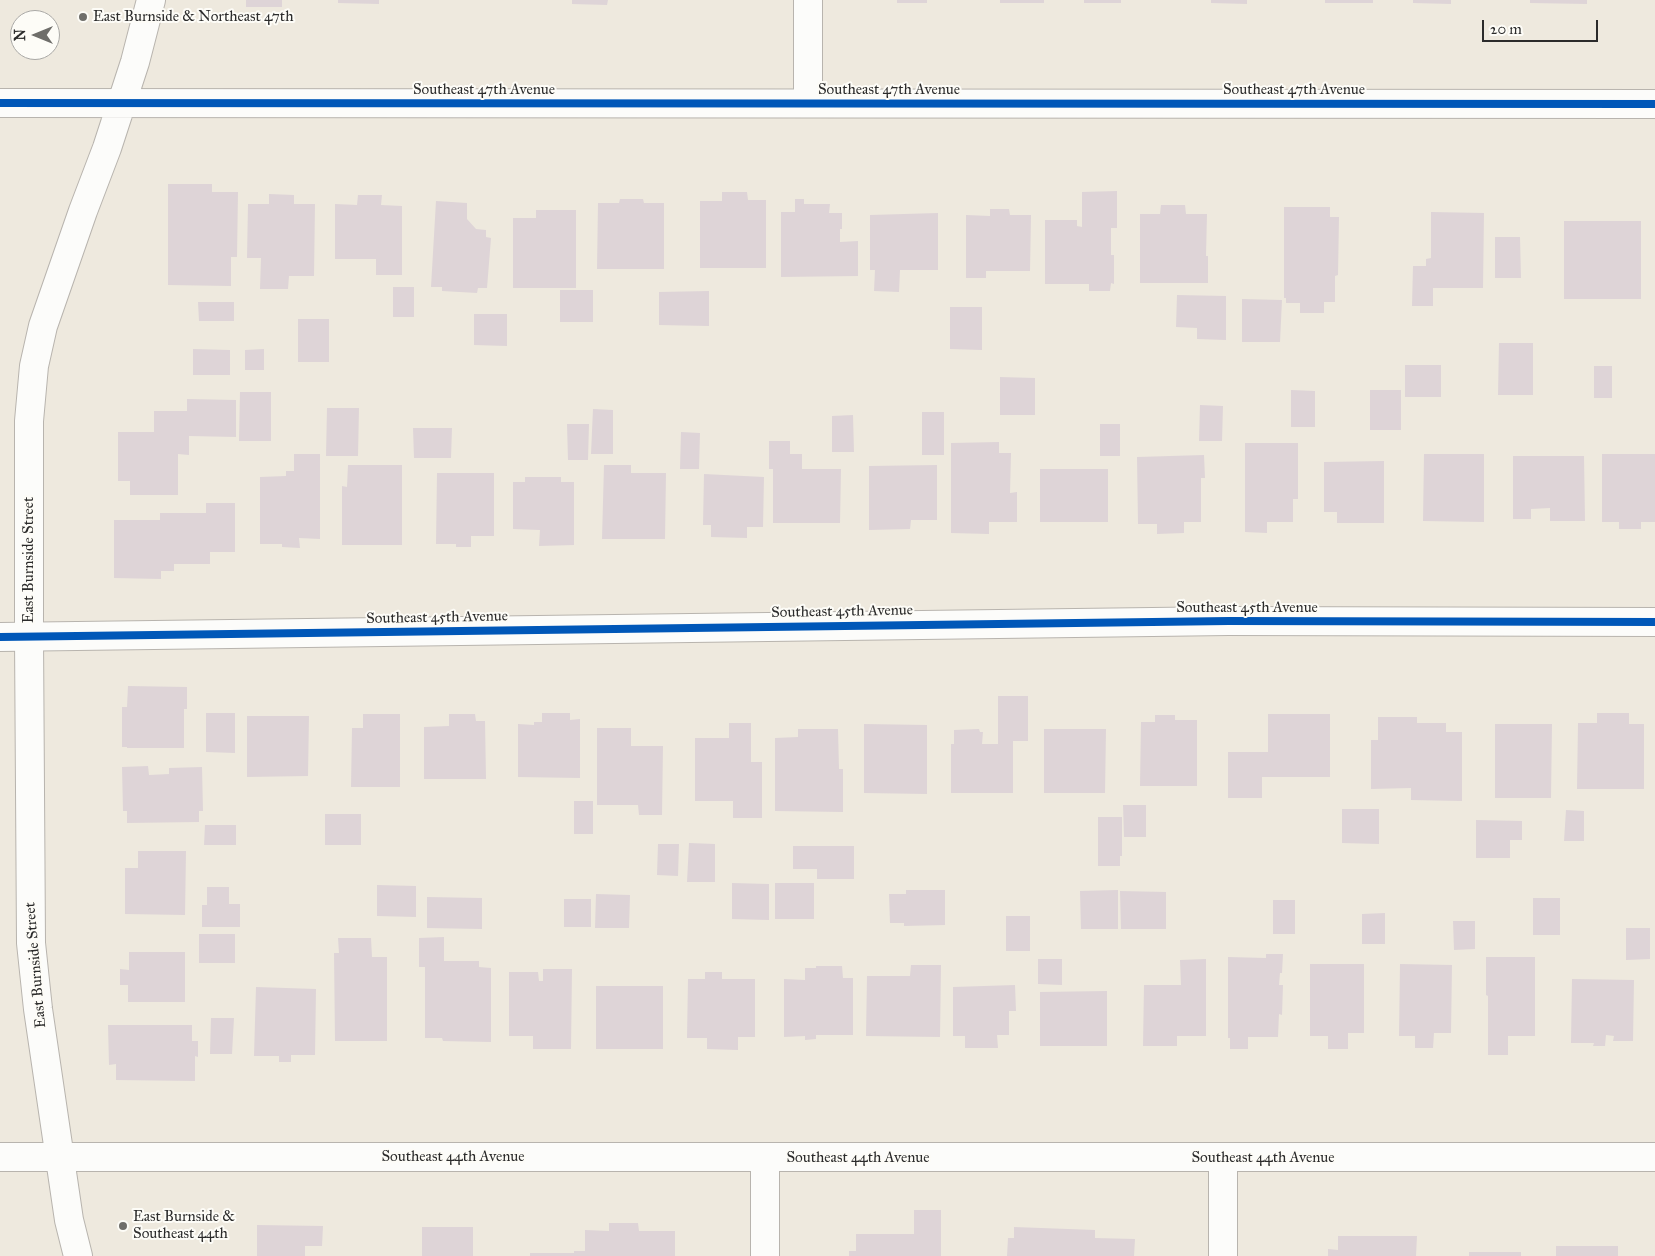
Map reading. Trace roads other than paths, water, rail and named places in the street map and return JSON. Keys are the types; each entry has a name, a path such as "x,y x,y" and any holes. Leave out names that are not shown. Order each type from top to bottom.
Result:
{"street":[{"name":"East Burnside Street","path":"78,1256 69,1220 38,1009 31,944 29,421 34,366 43,326 122,103 151,0"},
{"path":"808,0 808,103"},
{"name":"Southeast 47th Avenue","path":"0,103 1655,104"},
{"name":"Southeast 45th Avenue","path":"0,637 1230,621 1655,622"},
{"name":"Southeast 44th Avenue","path":"0,1157 1655,1157"},
{"path":"765,1158 765,1256"},
{"path":"1223,1158 1223,1256"}],"place":[{"name":"East Burnside & Northeast 47th","path":"83,17"},
{"name":"East Burnside & Southeast 44th","path":"123,1226"}]}
